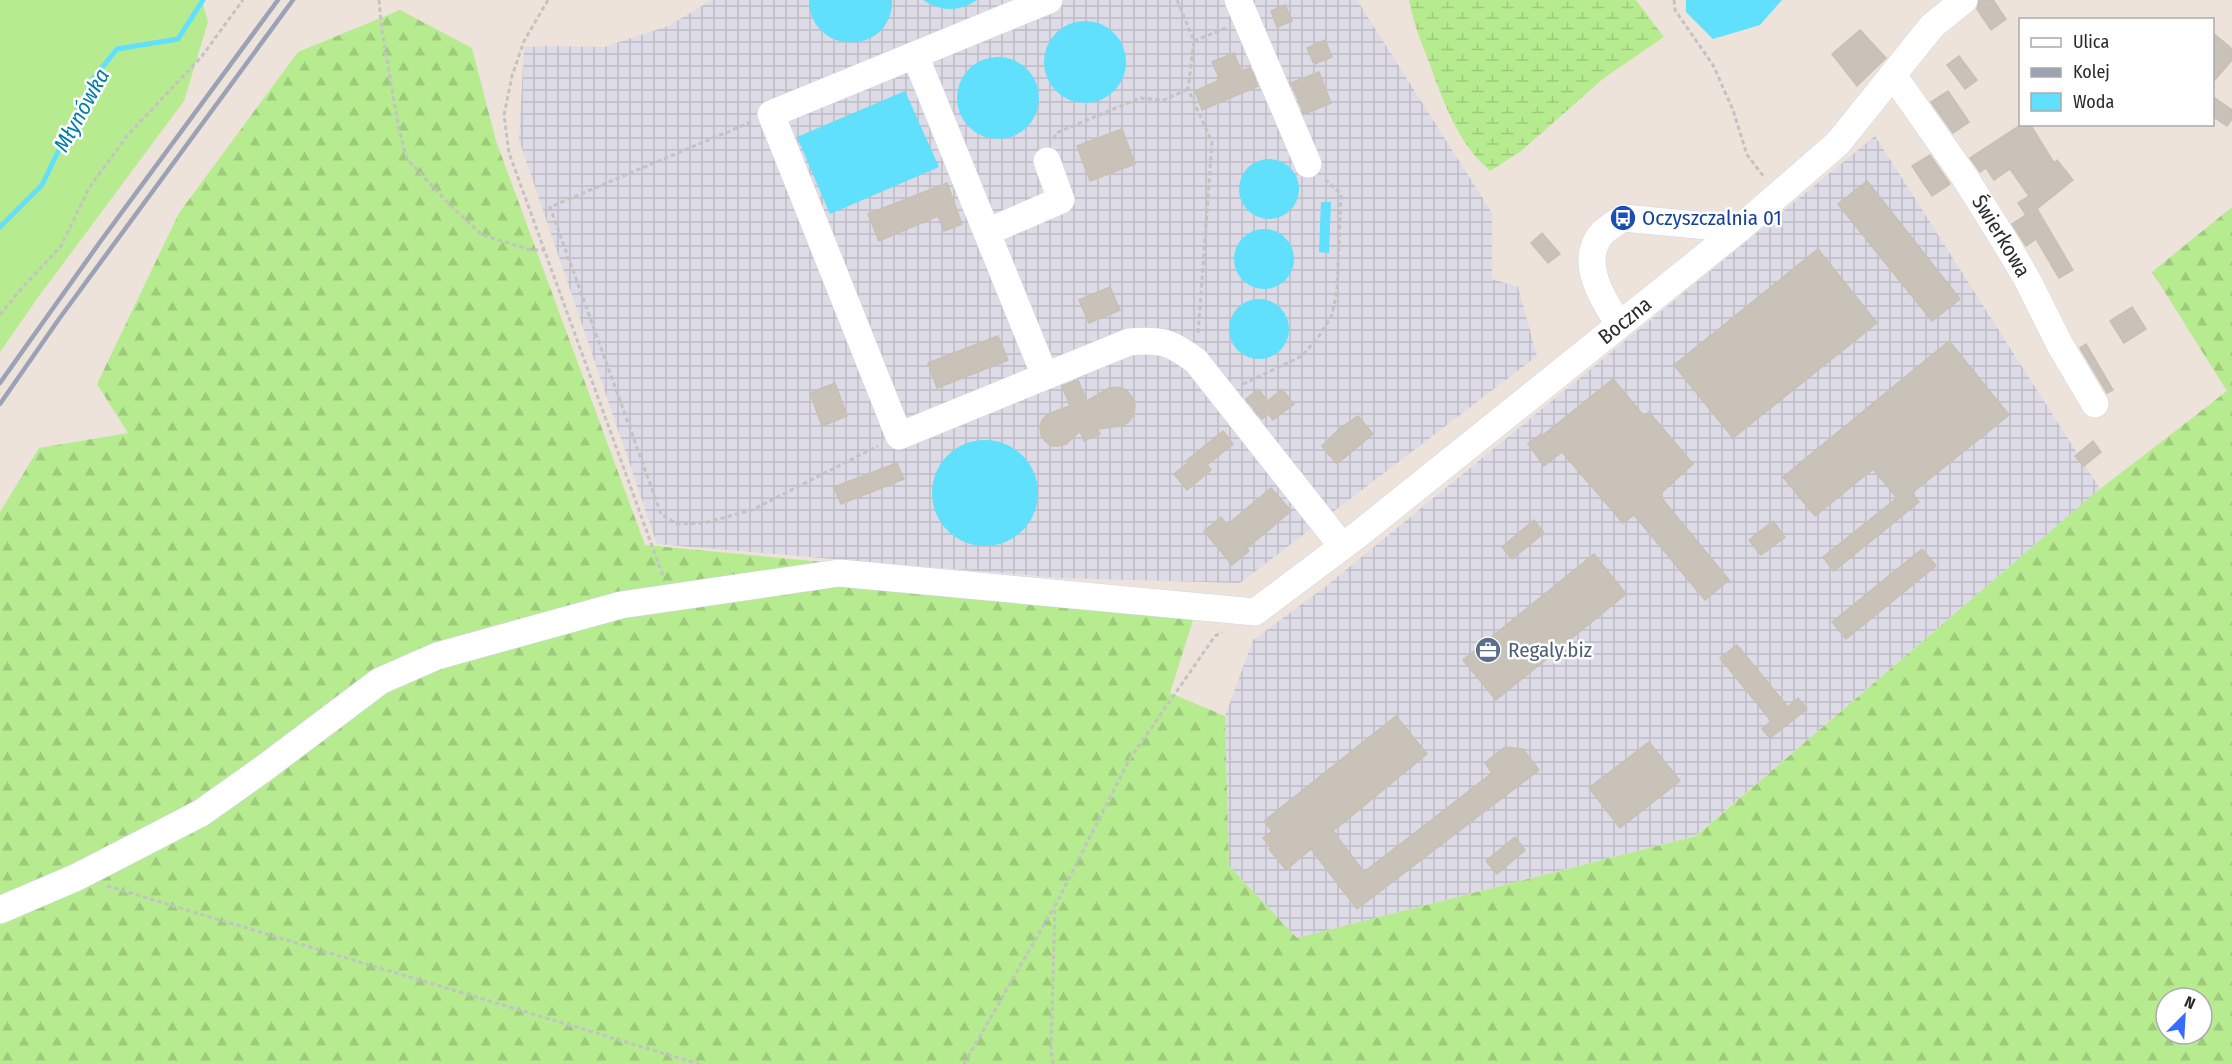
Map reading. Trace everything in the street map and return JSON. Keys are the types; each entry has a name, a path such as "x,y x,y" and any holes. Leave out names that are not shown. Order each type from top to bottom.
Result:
{"street":[{"path":"1049,0 771,114 899,436 1129,342 1152,340 1176,346 1196,361 1342,546"},
{"name":"Boczna","path":"671,598 839,573 1255,612 1342,546 1779,195 1838,143 1932,26 1964,0"},
{"path":"1247,4 1308,164"},
{"path":"915,55 1045,376"},
{"name":"Świerkowa","path":"1893,75 1964,176 1998,231 2027,279 2051,328 2095,404"},
{"path":"987,232 1061,200 1047,161"},
{"path":"1619,324 1601,296 1592,266 1594,251 1603,233 1623,218 1739,229"},
{"path":"0,910 77,877 201,813 380,681 437,656 621,605 671,598"}],"path":[{"path":"0,315 61,246 89,188 127,136 202,56 243,0"},
{"path":"379,0 399,130 407,159 482,235 531,250 544,250"},
{"path":"548,0 524,41 512,76 504,115 509,153 671,598"},
{"path":"1177,0 1194,41 1188,89 1212,142 1196,361"},
{"path":"1674,0 1675,10 1713,65 1733,110 1747,155 1779,195"},
{"path":"1194,41 1229,27 1247,4"},
{"path":"1047,161 1056,133 1140,98 1164,100 1188,89"},
{"path":"771,114 550,207 661,514 677,524 686,524 704,523 752,510 899,436"},
{"path":"1223,395 1302,356 1319,336 1332,315 1337,291 1341,194 1308,164"},
{"path":"964,1064 1055,906 1129,760 1215,636 1225,630"},
{"path":"77,877 699,1064"},
{"path":"1053,1064 1051,1048 1055,906"}],"shaded area":[{"path":"712,0 1357,0 1492,213 1492,279 1518,287 1537,356 1240,583 1059,578 657,544 519,140 524,47 604,47 668,26"},
{"path":"1875,136 2100,489 1695,836 1297,938 1229,866 1225,716 1253,640 1325,587"}],"green space":[{"path":"0,0 202,0 208,22 184,101 0,352"},
{"path":"1409,0 1636,0 1664,37 1604,78 1520,152 1490,171 1469,148 1453,121 1420,39"},
{"path":"400,10 472,48 496,141 645,545 834,563 1194,617 1170,693 1225,716 1229,866 1297,938 1696,836 2095,493 2227,391 2152,272 2232,207 2232,1064 0,1064 0,512 39,448 128,433 97,384 179,213 298,52"}],"water":[{"path":"809,0 892,0 889,18 880,32 866,40 851,42 836,40 823,32 813,19"},
{"path":"923,0 977,0 964,7 950,9 936,7"},
{"path":"1686,0 1782,0 1760,25 1713,39 1686,12"},
{"path":"1077,21 1093,21 1108,28 1119,39 1126,54 1123,78 1114,91 1093,103 1077,103 1062,96 1051,85 1044,70 1044,54 1051,39 1062,28"},
{"path":"990,57 1006,57 1021,64 1032,75 1039,90 1036,114 1027,127 1006,139 990,139 975,132 964,121 957,106 957,90 964,75 975,64"},
{"path":"905,91 939,167 830,214 797,137"},
{"path":"1263,159 1275,159 1286,164 1294,172 1299,189 1297,201 1286,214 1275,219 1263,219 1252,214 1244,206 1239,195 1239,183 1244,172 1252,164"},
{"path":"1321,202 1331,202 1329,253 1319,252"},
{"path":"1258,229 1270,229 1281,234 1289,242 1294,259 1292,271 1281,284 1270,289 1258,289 1247,284 1239,276 1234,265 1234,253 1239,242 1247,234"},
{"path":"1253,299 1265,299 1276,304 1284,312 1289,329 1287,341 1276,354 1265,359 1253,359 1242,354 1234,346 1229,335 1229,323 1234,312 1242,304"},
{"path":"985,440 1005,444 1023,455 1034,473 1038,493 1034,513 1023,531 1005,542 985,546 965,542 947,531 936,513 932,493 936,473 947,455 965,444"}],"building":[{"path":"1979,0 1993,0 2006,19 1991,30 1977,9"},
{"path":"1285,5 1292,21 1277,27 1271,11"},
{"path":"1860,30 1886,58 1857,86 1832,54"},
{"path":"2214,34 2232,49 2232,60 2214,81"},
{"path":"1325,40 1332,57 1314,64 1307,48"},
{"path":"1234,53 1241,71 1250,68 1258,86 1202,110 1195,91 1220,80 1212,62"},
{"path":"1959,56 1977,80 1965,89 1947,65"},
{"path":"1319,72 1331,103 1304,114 1291,83"},
{"path":"1948,91 1969,122 1953,133 1931,102"},
{"path":"2214,97 2232,110 2232,119 2227,126 2214,117"},
{"path":"2019,126 2031,126 2054,163 2057,160 2073,180 2037,209 2073,270 2059,278 2036,239 2026,246 2012,224 2026,215 2018,203 2029,196 2010,169 1994,180 1986,168 1980,172 1970,158"},
{"path":"1122,129 1135,164 1090,181 1077,146"},
{"path":"1930,155 1950,184 1932,196 1912,166"},
{"path":"1867,181 1960,299 1932,321 1838,204"},
{"path":"947,183 962,224 944,231 938,216 879,241 868,214"},
{"path":"1542,233 1560,254 1548,263 1531,243"},
{"path":"1818,249 1877,323 1733,438 1674,365"},
{"path":"1110,287 1120,310 1089,323 1079,300"},
{"path":"2132,307 2146,329 2124,343 2110,321"},
{"path":"998,336 1008,360 937,388 928,363"},
{"path":"1949,341 2009,415 1912,493 1919,502 1834,571 1823,557 1897,498 1873,469 1815,516 1783,477"},
{"path":"2086,344 2113,390 2107,393 2080,348"},
{"path":"1613,379 1644,416 1649,412 1693,464 1659,495 1729,580 1705,600 1634,515 1623,523 1562,452 1544,466 1528,444 1541,434 1542,436"},
{"path":"1078,380 1087,401 1109,388 1118,387 1126,390 1135,405 1134,414 1129,422 1121,426 1097,429 1100,434 1084,441 1080,431 1066,444 1051,446 1041,435 1042,420 1048,414 1070,406 1062,386"},
{"path":"835,383 847,416 822,426 810,393"},
{"path":"1258,389 1268,401 1282,389 1294,404 1273,420 1268,414 1262,419 1246,399"},
{"path":"1358,416 1373,434 1337,464 1322,446 1340,428"},
{"path":"1223,431 1233,444 1207,465 1211,470 1187,490 1174,474 1188,463 1186,461"},
{"path":"2093,441 2101,452 2084,466 2075,456"},
{"path":"897,463 904,479 841,504 834,487"},
{"path":"1271,488 1291,511 1247,548 1249,551 1232,565 1204,531 1221,517 1227,525"},
{"path":"1534,520 1544,533 1512,559 1502,547"},
{"path":"1773,521 1785,537 1761,555 1749,540"},
{"path":"1922,549 1936,566 1846,639 1832,622"},
{"path":"1594,554 1626,594 1496,700 1463,660"},
{"path":"1737,645 1788,707 1798,698 1807,709 1770,738 1762,729 1771,721 1720,658"},
{"path":"1396,716 1427,754 1333,831 1364,872 1492,773 1485,763 1505,747 1523,749 1539,770 1357,909 1311,849 1286,870 1263,838 1272,831 1264,821"},
{"path":"1649,742 1680,781 1620,828 1589,788"},
{"path":"1515,837 1525,850 1497,874 1486,861"}],"waterway":[{"name":"Młynówka","path":"0,227 42,185 93,79 117,49 178,39 203,0"}],"railway":[{"path":"0,383 100,242 278,0"},
{"path":"0,404 59,319 293,0"}],"place":[{"name":"Oczyszczalnia 01","path":"1623,218"},
{"name":"Regaly.biz","path":"1488,650"}]}
